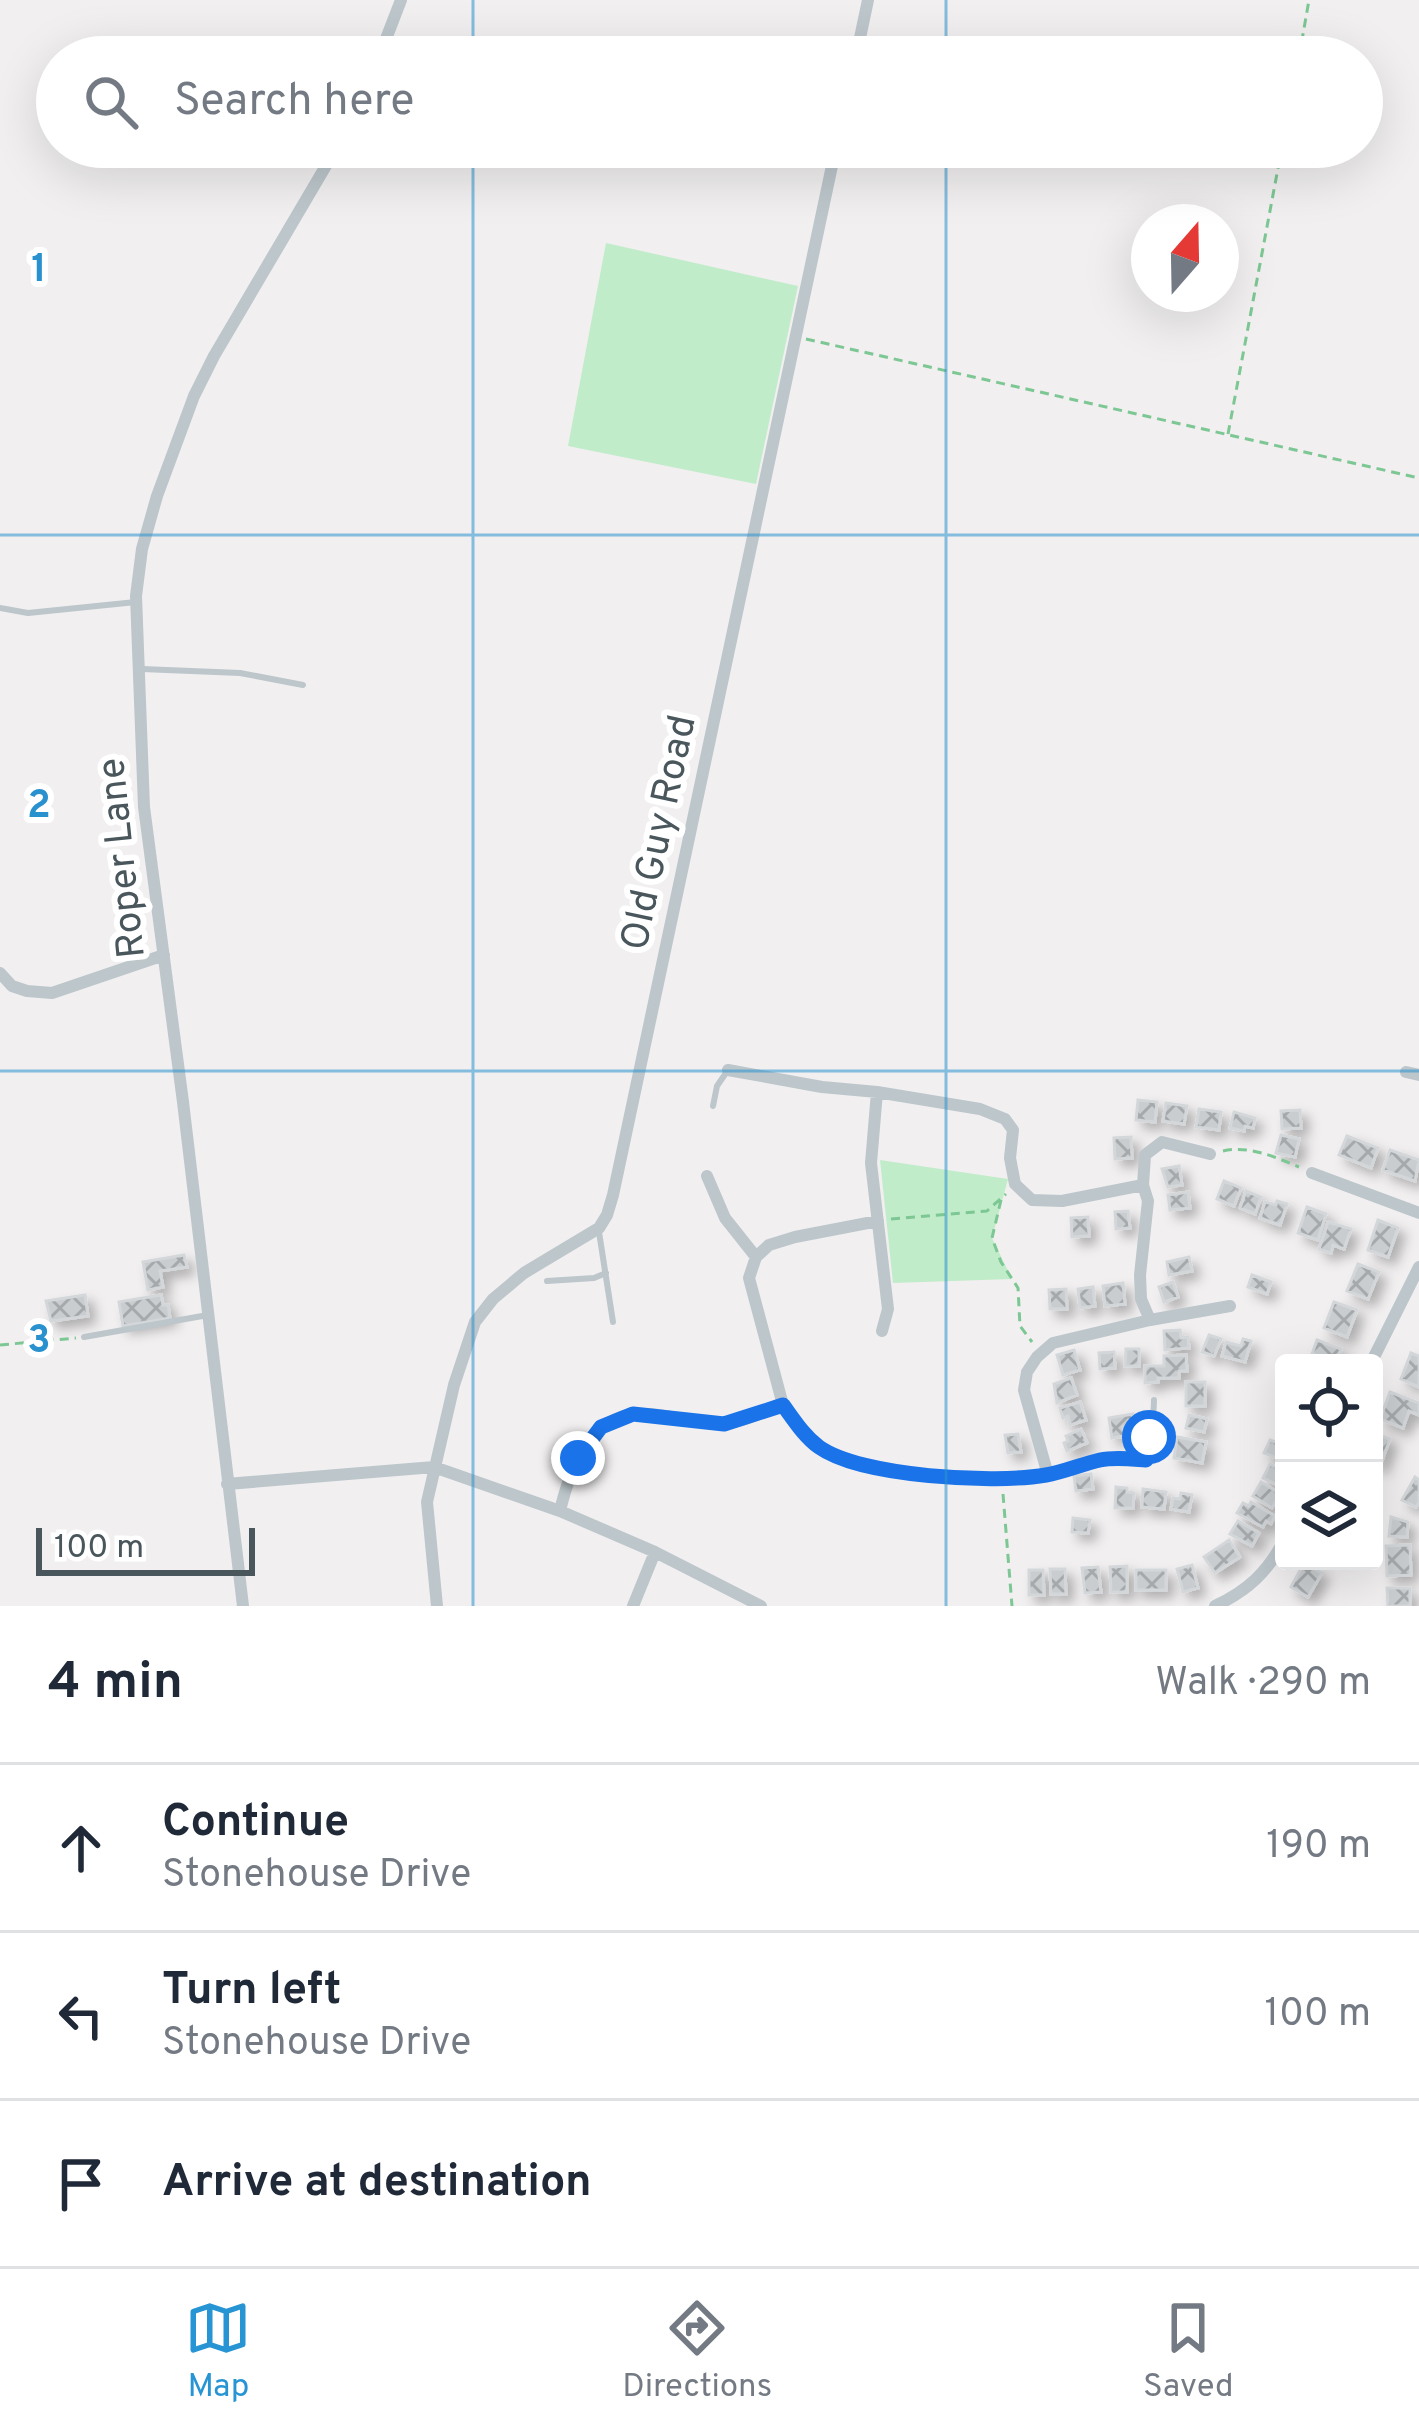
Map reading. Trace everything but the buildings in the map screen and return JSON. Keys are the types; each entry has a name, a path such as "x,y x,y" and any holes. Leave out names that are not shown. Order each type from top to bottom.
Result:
{"street":[{"path":"387,36 401,0"},
{"path":"860,36 868,0"},
{"name":"Roper Lane","path":"243,1606 145,807 136,602 142,549 194,396 325,168"},
{"name":"Old Guy Road","path":"599,1228 613,1195 832,168"},
{"path":"0,973 12,986 52,993 164,955"},
{"path":"728,1070 980,1109 1005,1119 1013,1130 1010,1158 1015,1184 1032,1200 1062,1201 1142,1185"},
{"path":"877,1092 871,1163 888,1309 883,1331"},
{"path":"1150,1320 1141,1300 1140,1275 1148,1201 1142,1185 1144,1155 1162,1142 1210,1154"},
{"path":"1312,1173 1419,1213"},
{"path":"707,1176 724,1218 756,1257"},
{"path":"878,1221 769,1245 756,1257 749,1278 783,1405 807,1437 837,1457 933,1475 1048,1475 1106,1459 1146,1460"},
{"path":"437,1606 427,1502 454,1384 475,1322 524,1273 599,1228"},
{"path":"1376,1354 1419,1267"},
{"path":"1048,1475 1024,1390 1027,1372 1043,1352 1054,1343 1230,1306"},
{"path":"560,1511 578,1458 601,1427 633,1414 724,1424 783,1405"},
{"path":"227,1484 434,1467 560,1511 761,1606"},
{"path":"633,1606 655,1552"},
{"path":"1215,1606 1253,1583 1275,1557"}],"lane":[{"path":"0,608 28,613 136,602"},
{"path":"138,668 240,673 303,685"},
{"path":"713,1106 717,1086 728,1070"},
{"path":"599,1228 613,1322"},
{"path":"548,1281 606,1273"},
{"path":"84,1337 208,1315"},
{"path":"1146,1460 1154,1400"}],"path":[{"path":"1303,36 1310,0"},
{"path":"1228,435 1278,168"},
{"path":"796,337 1419,478"},
{"path":"1210,1154 1238,1148 1276,1157 1312,1173"},
{"path":"878,1221 987,1211 1015,1184"},
{"path":"1001,1200 992,1238 1018,1288 1020,1326 1043,1352"},
{"path":"0,1345 84,1337"},
{"path":"1001,1478 1012,1606"}],"green space":[{"path":"606,243 798,286 756,484 568,446"},
{"path":"880,1160 1008,1179 992,1238 1012,1279 893,1283"}],"route":[{"path":"578,1458 601,1427 633,1414 724,1424 783,1405 807,1437 837,1457 933,1475 988,1479 1048,1475 1106,1459 1146,1460 1149,1437"}]}
